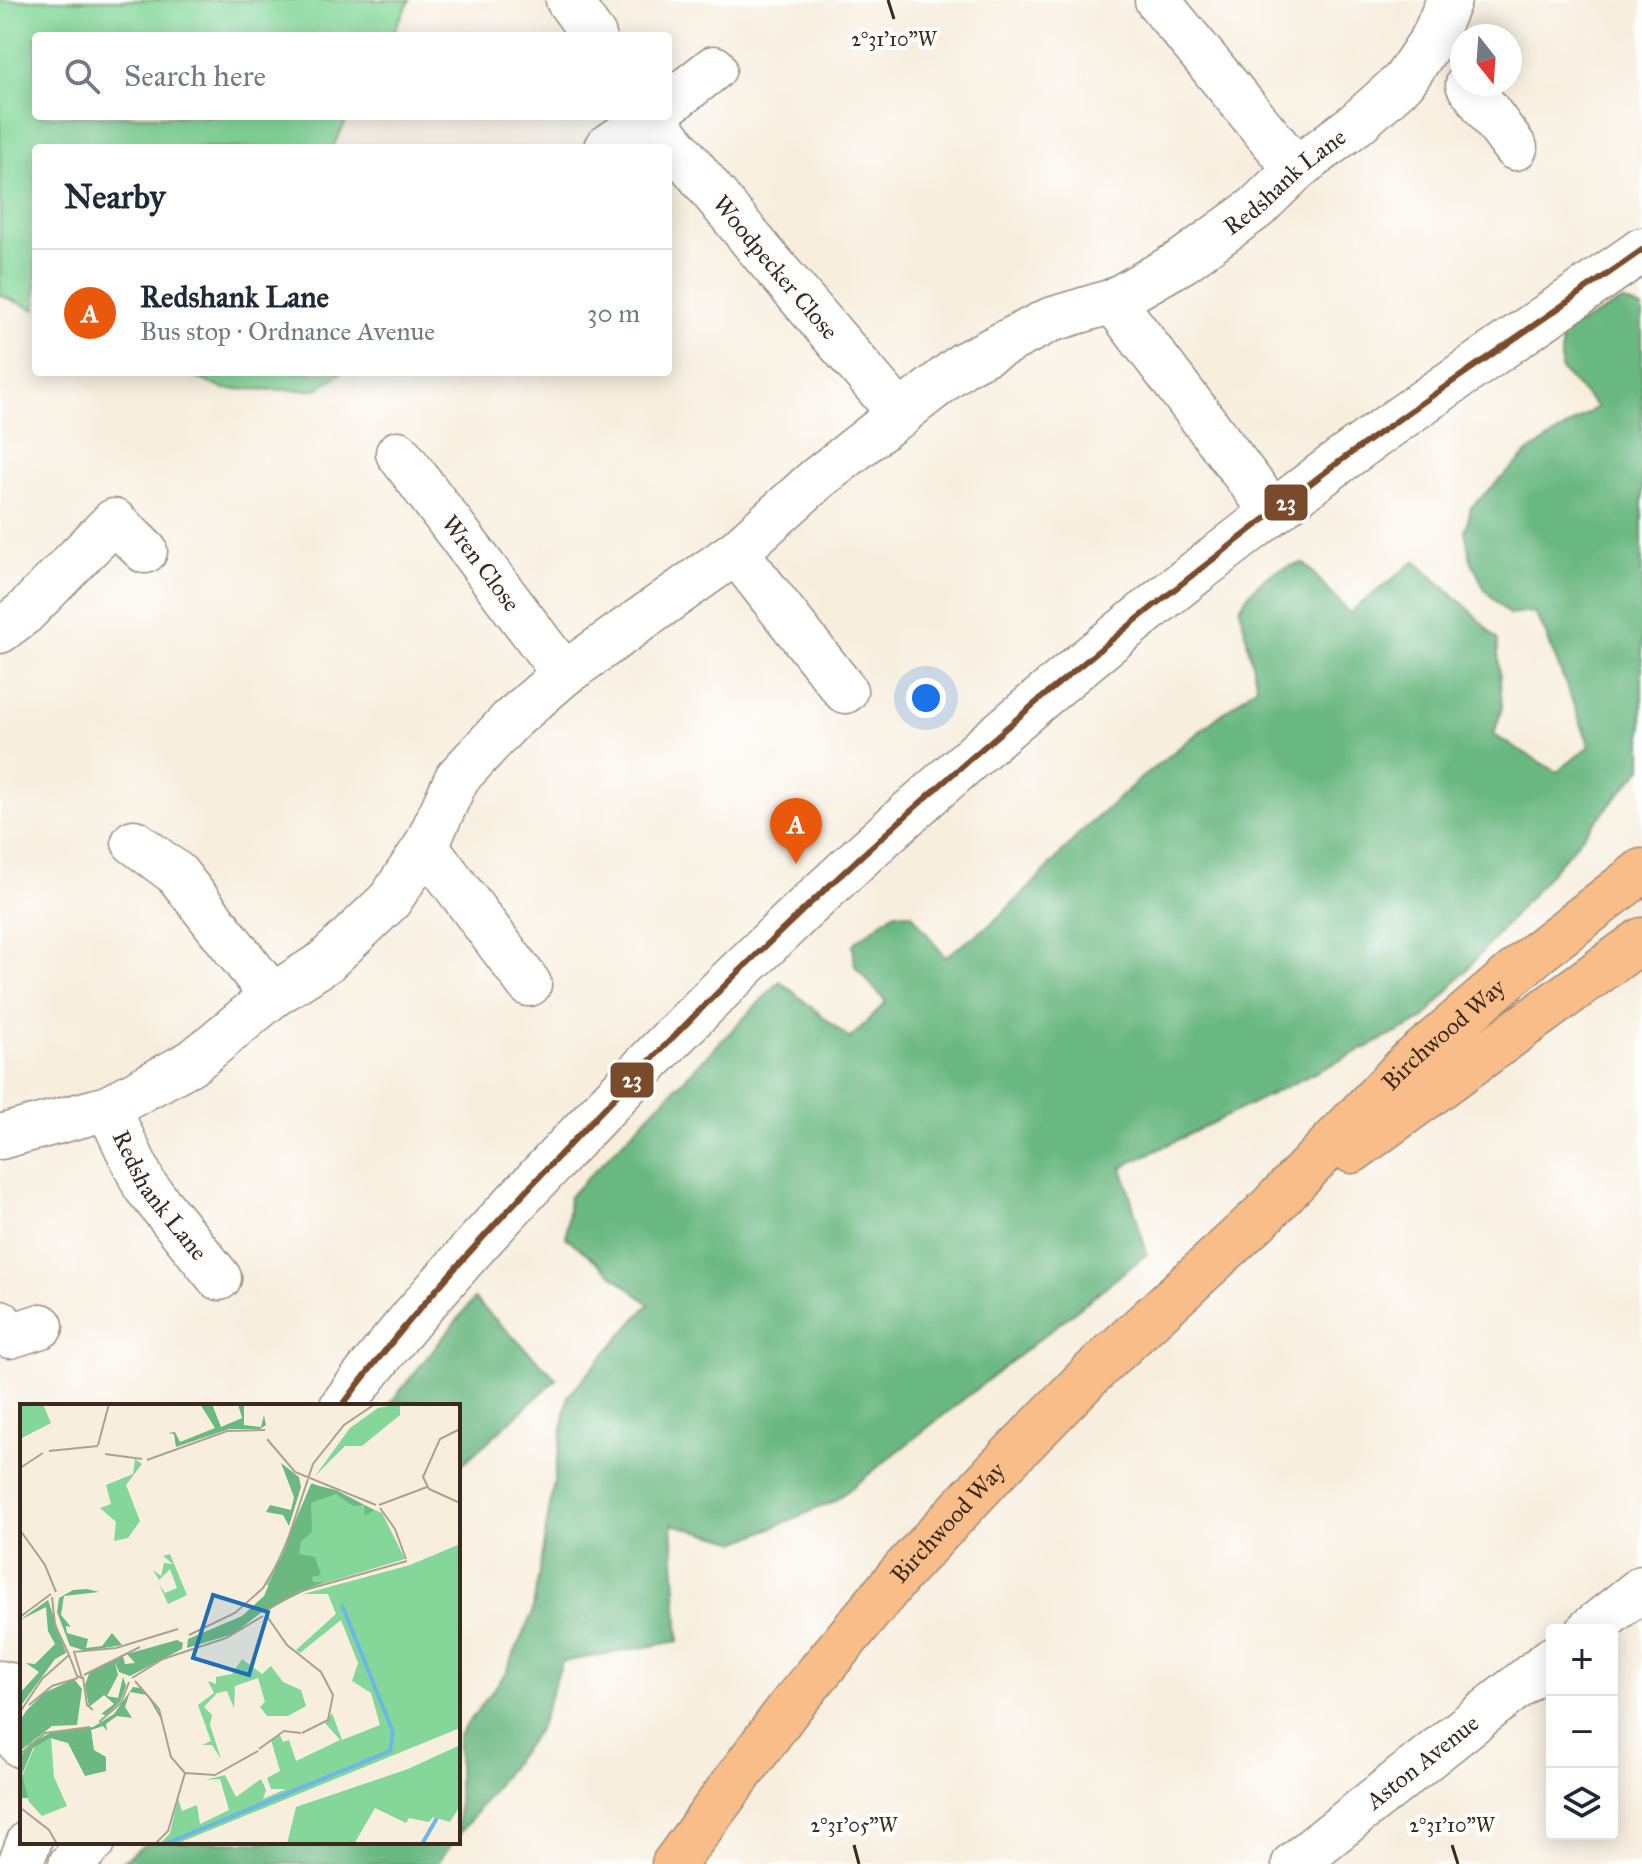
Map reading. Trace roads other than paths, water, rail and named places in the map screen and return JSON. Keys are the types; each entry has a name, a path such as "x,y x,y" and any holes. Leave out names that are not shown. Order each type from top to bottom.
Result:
{"main road":[{"name":"Birchwood Way","path":"674,1864 789,1708 902,1572 1092,1373 1262,1216 1409,1063 1537,953 1642,871"},
{"name":"Birchwood Way","path":"1262,1216 1642,940"}],"street":[{"path":"1157,0 1296,169"},
{"path":"546,1 589,32"},
{"name":"Redshank Lane","path":"0,1137 108,1108 194,1061 272,996 325,962 390,900 426,846 457,778 510,721 564,674 736,552 817,479 964,364 1050,320 1113,301 1183,261 1256,208 1296,169 1356,124 1404,81 1441,19"},
{"name":"Redshank Lane","path":"1441,19 1450,43"},
{"path":"672,101 714,68"},
{"path":"1477,96 1515,148"},
{"name":"Woodpecker Close","path":"612,144 646,120"},
{"name":"Woodpecker Close","path":"655,120 759,249 901,415"},
{"path":"344,1404 486,1233 637,1073 780,931 914,808 1094,653 1273,512 1345,457 1642,250"},
{"path":"1113,301 1273,512"},
{"name":"Wren Close","path":"396,444 564,674"},
{"path":"0,631 24,613 114,521 145,551"},
{"path":"736,552 845,691"},
{"path":"134,842 177,874 272,996"},
{"path":"426,846 529,984"},
{"name":"Redshank Lane","path":"108,1108 145,1186 219,1278"},
{"path":"1597,1624 1642,1588"},
{"name":"Aston Avenue","path":"1294,1864 1546,1664"},
{"path":"0,1683 20,1688"},
{"path":"0,1719 20,1744"},
{"path":"20,1864 28,1844"},
{"path":"71,1864 91,1844"}],"place":[{"name":"Redshank Lane","path":"796,864"}]}
